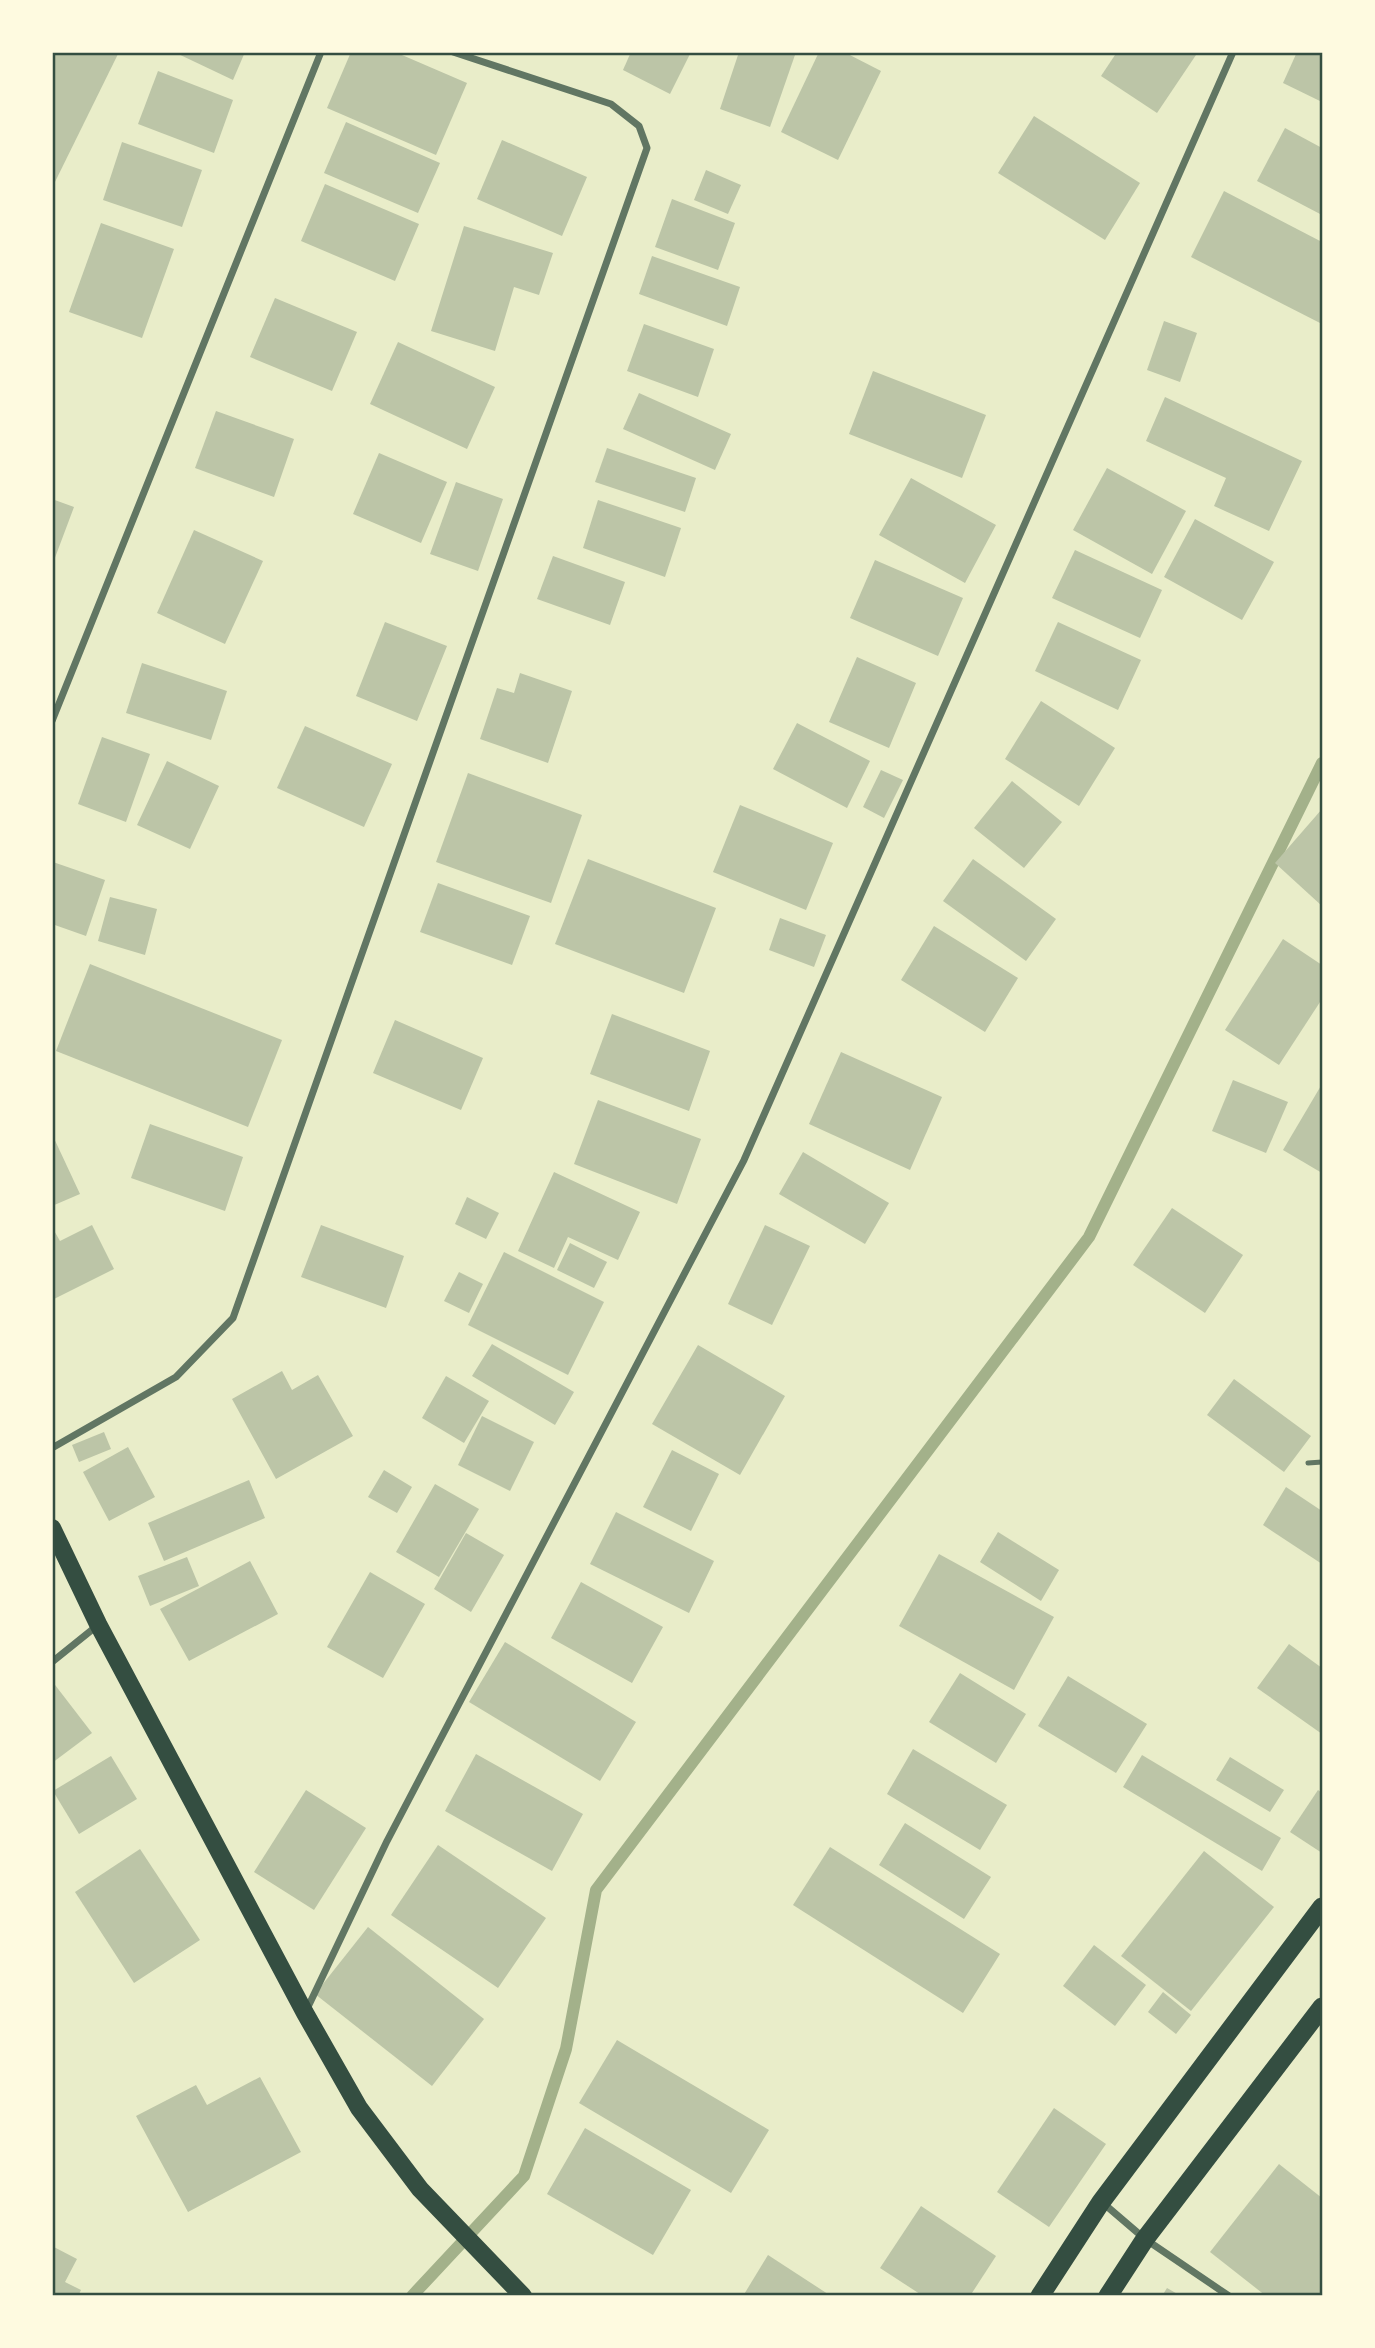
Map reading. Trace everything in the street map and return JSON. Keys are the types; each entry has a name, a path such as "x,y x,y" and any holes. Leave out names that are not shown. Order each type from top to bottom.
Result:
{"highway":[{"path":"1040,2295 1101,2202 1322,1907"},
{"path":"1108,2295 1145,2239 1322,2007"}],"main road":[{"path":"52,1528 98,1624 359,2109 420,2189 523,2295"}],"street":[{"path":"52,721 321,52"},
{"path":"52,1448 176,1377 233,1318 647,148 639,126 611,104 453,52"},
{"path":"305,2013 387,1841 744,1160 1233,52"},
{"path":"52,1662 98,1624"},
{"path":"1101,2202 1145,2239 1229,2295"}],"lane":[{"path":"1308,1463 1322,1462"}],"building":[{"path":"52,52 119,52 52,188"},
{"path":"174,52 245,52 233,80"},
{"path":"351,52 395,52 467,83 436,155 327,108"},
{"path":"631,52 691,52 670,94 623,70"},
{"path":"739,52 796,52 770,127 720,109"},
{"path":"819,52 844,52 881,71 838,160 781,132"},
{"path":"1117,52 1198,52 1157,113 1101,76"},
{"path":"1297,52 1322,52 1322,102 1283,83"},
{"path":"158,71 233,100 214,153 138,124"},
{"path":"1034,116 1140,183 1105,240 998,173"},
{"path":"346,122 440,163 418,213 324,173"},
{"path":"1285,128 1322,148 1322,215 1257,181"},
{"path":"502,140 587,177 562,236 477,199"},
{"path":"122,142 202,170 182,227 103,200"},
{"path":"706,170 741,185 728,214 694,200"},
{"path":"325,184 419,224 395,281 301,241"},
{"path":"1224,191 1322,242 1322,324 1191,257"},
{"path":"672,199 735,223 718,270 655,247"},
{"path":"101,223 174,249 142,338 69,312"},
{"path":"464,226 553,253 539,295 514,287 495,351 431,331"},
{"path":"652,256 740,287 727,326 639,294"},
{"path":"275,298 357,332 332,391 250,357"},
{"path":"1164,321 1197,333 1180,382 1147,370"},
{"path":"644,324 714,349 698,397 627,371"},
{"path":"398,342 495,387 467,449 370,404"},
{"path":"873,371 986,415 962,478 849,434"},
{"path":"639,393 731,434 715,470 623,429"},
{"path":"1165,397 1302,461 1269,531 1214,506 1226,478 1146,441"},
{"path":"216,411 294,439 274,497 195,468"},
{"path":"607,448 696,478 685,512 595,482"},
{"path":"379,453 447,482 421,543 353,514"},
{"path":"1107,468 1186,511 1152,574 1073,530"},
{"path":"911,478 996,525 965,583 879,535"},
{"path":"456,482 503,499 478,571 430,554"},
{"path":"52,499 74,507 53,563 52,563"},
{"path":"598,500 681,528 665,577 583,548"},
{"path":"1195,519 1274,562 1242,620 1164,577"},
{"path":"194,530 263,561 225,644 157,613"},
{"path":"1075,550 1162,590 1140,638 1052,598"},
{"path":"553,556 625,582 610,625 537,599"},
{"path":"875,560 963,598 938,656 850,618"},
{"path":"385,622 447,646 417,721 356,696"},
{"path":"1058,622 1141,660 1118,710 1035,671"},
{"path":"857,657 916,683 889,748 829,722"},
{"path":"142,663 227,691 211,740 126,713"},
{"path":"520,673 572,691 548,763 480,739 497,688 514,693"},
{"path":"1041,701 1115,748 1079,806 1005,759"},
{"path":"797,723 870,761 847,808 773,769"},
{"path":"305,726 392,764 364,827 277,788"},
{"path":"102,737 150,754 126,822 78,804"},
{"path":"167,761 219,786 190,849 137,825"},
{"path":"881,770 903,780 884,818 863,807"},
{"path":"468,773 582,815 551,903 436,862"},
{"path":"1012,781 1062,822 1024,868 974,828"},
{"path":"740,805 833,843 806,910 713,872"},
{"path":"1322,809 1322,906 1275,863"},
{"path":"588,859 716,908 684,993 555,944"},
{"path":"973,859 1056,919 1026,961 943,901"},
{"path":"53,862 105,880 86,936 52,924"},
{"path":"438,883 530,916 512,965 420,932"},
{"path":"110,897 157,909 145,955 98,941"},
{"path":"780,918 826,935 814,967 769,950"},
{"path":"934,926 1018,978 985,1032 901,980"},
{"path":"1283,939 1322,965 1322,999 1279,1065 1225,1030"},
{"path":"90,964 282,1040 248,1127 56,1051"},
{"path":"612,1014 710,1051 689,1111 590,1074"},
{"path":"395,1020 483,1058 461,1110 373,1073"},
{"path":"841,1052 942,1097 910,1170 809,1124"},
{"path":"1233,1080 1288,1102 1266,1153 1212,1131"},
{"path":"1322,1084 1322,1173 1283,1150"},
{"path":"598,1100 701,1139 677,1204 574,1164"},
{"path":"150,1124 243,1157 225,1211 131,1178"},
{"path":"52,1134 80,1194 52,1206"},
{"path":"803,1152 889,1203 865,1244 779,1194"},
{"path":"554,1172 640,1212 618,1260 568,1237 554,1268 518,1251"},
{"path":"467,1197 499,1213 486,1239 455,1224"},
{"path":"1172,1208 1243,1255 1205,1313 1133,1265"},
{"path":"92,1225 114,1269 52,1300 52,1227 60,1241"},
{"path":"321,1225 404,1256 386,1308 301,1277"},
{"path":"765,1225 810,1246 772,1325 728,1304"},
{"path":"570,1243 607,1262 594,1288 557,1270"},
{"path":"504,1252 604,1302 568,1375 468,1325"},
{"path":"459,1272 483,1284 469,1313 444,1301"},
{"path":"492,1344 574,1392 555,1425 472,1376"},
{"path":"698,1345 785,1396 740,1475 652,1424"},
{"path":"282,1371 292,1390 318,1375 353,1436 276,1479 232,1399"},
{"path":"446,1376 489,1401 464,1443 422,1418"},
{"path":"1234,1379 1311,1436 1284,1472 1207,1415"},
{"path":"482,1416 534,1442 510,1491 458,1465"},
{"path":"104,1432 111,1449 79,1462 72,1445"},
{"path":"128,1447 155,1497 109,1521 83,1472"},
{"path":"672,1450 719,1474 691,1531 643,1507"},
{"path":"384,1470 412,1487 397,1513 368,1497"},
{"path":"249,1480 265,1518 164,1561 148,1523"},
{"path":"435,1484 479,1509 439,1577 396,1552"},
{"path":"1286,1487 1322,1511 1322,1564 1263,1525"},
{"path":"616,1512 714,1561 689,1613 590,1564"},
{"path":"998,1532 1059,1570 1041,1601 980,1562"},
{"path":"466,1533 504,1555 471,1612 434,1589"},
{"path":"939,1554 1054,1617 1014,1690 899,1626"},
{"path":"187,1557 199,1586 150,1606 138,1576"},
{"path":"250,1561 278,1614 189,1661 160,1609"},
{"path":"370,1572 425,1604 383,1678 327,1647"},
{"path":"581,1582 663,1627 632,1683 551,1638"},
{"path":"505,1642 636,1722 600,1781 469,1702"},
{"path":"1289,1644 1322,1668 1322,1734 1257,1688"},
{"path":"960,1673 1026,1714 996,1763 929,1722"},
{"path":"1068,1676 1147,1724 1116,1773 1038,1726"},
{"path":"52,1681 92,1733 52,1763"},
{"path":"913,1749 1007,1805 980,1850 887,1794"},
{"path":"476,1754 583,1814 552,1871 445,1811"},
{"path":"1142,1755 1281,1838 1262,1871 1123,1787"},
{"path":"111,1756 137,1799 79,1834 53,1791"},
{"path":"1230,1757 1284,1790 1270,1812 1216,1780"},
{"path":"306,1790 366,1828 314,1910 254,1872"},
{"path":"1318,1790 1322,1793 1322,1853 1290,1832"},
{"path":"905,1823 991,1877 964,1919 879,1865"},
{"path":"438,1845 546,1918 498,1988 391,1915"},
{"path":"830,1847 1000,1954 963,2013 793,1905"},
{"path":"140,1849 200,1940 134,1983 75,1892"},
{"path":"1204,1851 1274,1907 1191,2011 1121,1956"},
{"path":"368,1927 484,2019 432,2086 315,1994"},
{"path":"1094,1945 1146,1985 1115,2026 1063,1986"},
{"path":"1163,1992 1191,2015 1176,2034 1148,2012"},
{"path":"617,2040 769,2130 731,2193 579,2103"},
{"path":"260,2077 301,2152 188,2212 136,2116 196,2085 207,2105"},
{"path":"1054,2108 1106,2144 1049,2227 997,2192"},
{"path":"585,2128 691,2190 653,2255 547,2194"},
{"path":"1279,2164 1322,2198 1322,2296 1266,2296 1210,2252"},
{"path":"921,2206 996,2256 970,2296 923,2296 880,2268"},
{"path":"52,2246 77,2259 65,2282 81,2290 78,2296 52,2296"},
{"path":"768,2255 831,2296 743,2296"},
{"path":"1167,2288 1181,2296 1162,2296"}],"waterway":[{"path":"412,2296 524,2176 566,2049 596,1890 1089,1237 1322,763"}]}
